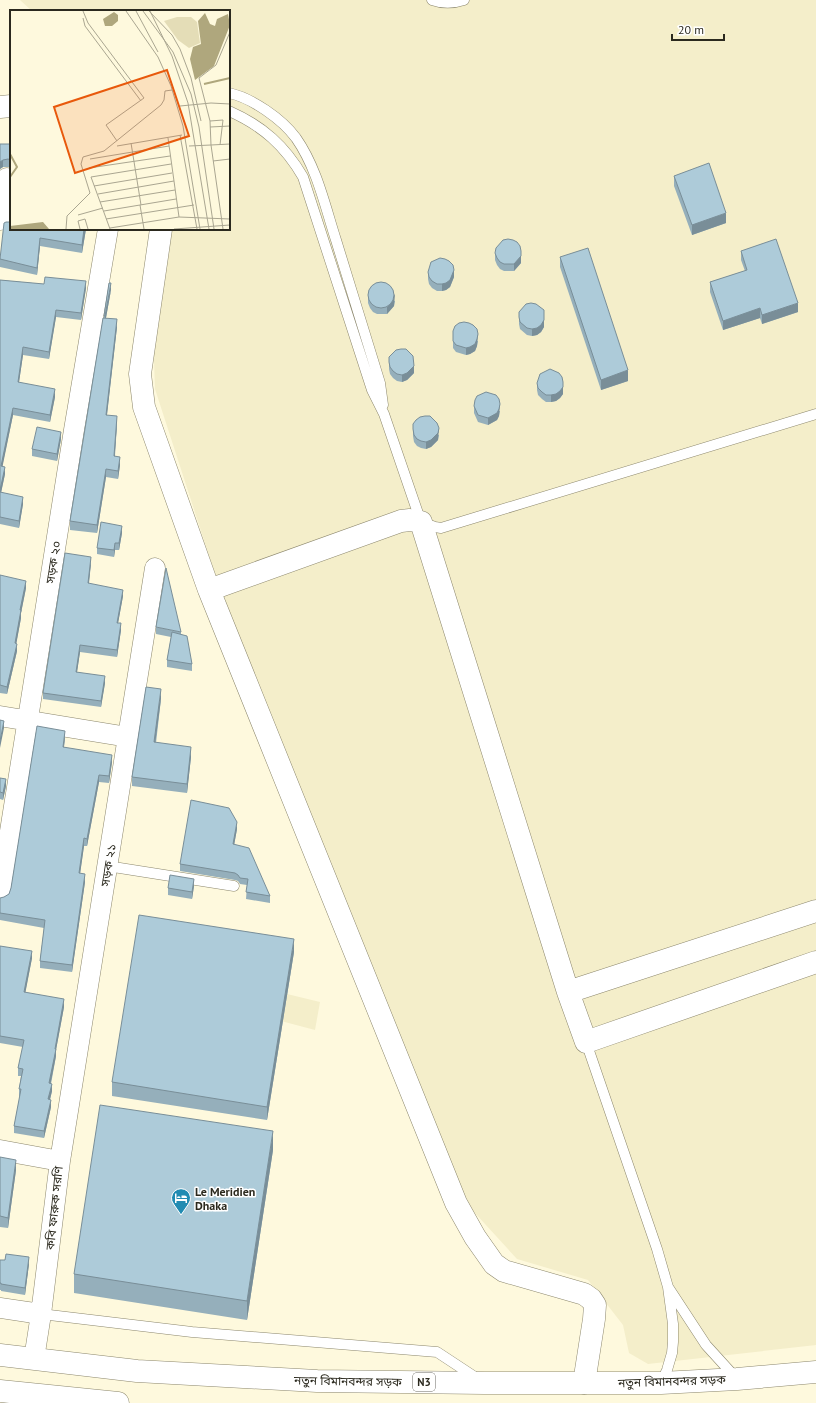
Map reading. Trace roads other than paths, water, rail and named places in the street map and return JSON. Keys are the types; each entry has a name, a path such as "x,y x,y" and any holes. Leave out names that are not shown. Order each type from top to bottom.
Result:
{"main road":[{"path":"0,107 10,106"},
{"path":"161,230 140,374 144,407 209,590 456,1203 475,1237 494,1264 504,1271 584,1294 591,1299 595,1305 584,1383"},
{"path":"209,590 401,521 410,520 421,522 568,992 586,1042 816,962"},
{"path":"568,992 816,911"},
{"name":"নতুন বিমানবন্দর সড়ক","path":"0,1355 137,1371 317,1381 661,1383 795,1375 816,1372"},
{"path":"0,1391 118,1403"}],"street":[{"path":"0,220 7,178"},
{"name":"সড়ক ২০","path":"0,894 74,430 108,230"},
{"name":"সড়ক ২১","path":"60,1161 155,568"},
{"path":"0,716 128,737"},
{"name":"কবি ফারুক সরণি","path":"0,1150 60,1161 34,1359"},
{"path":"0,1308 41,1314"}],"lane":[{"path":"432,0 450,4 464,0"},
{"path":"230,93 250,101 282,123 295,137 307,156 320,188 380,383 384,414"},
{"path":"230,111 245,118 259,127 284,149 303,177 372,390 384,414 421,522 441,528 816,414"},
{"path":"107,866 234,886"},
{"path":"586,1042 657,1248 668,1287 674,1342 667,1370 661,1383"},
{"path":"668,1287 706,1345 737,1379"},
{"path":"41,1314 192,1332 437,1352 484,1383"}],"place":[{"name":"Le Meridien Dhaka","path":"181,1215"}]}
